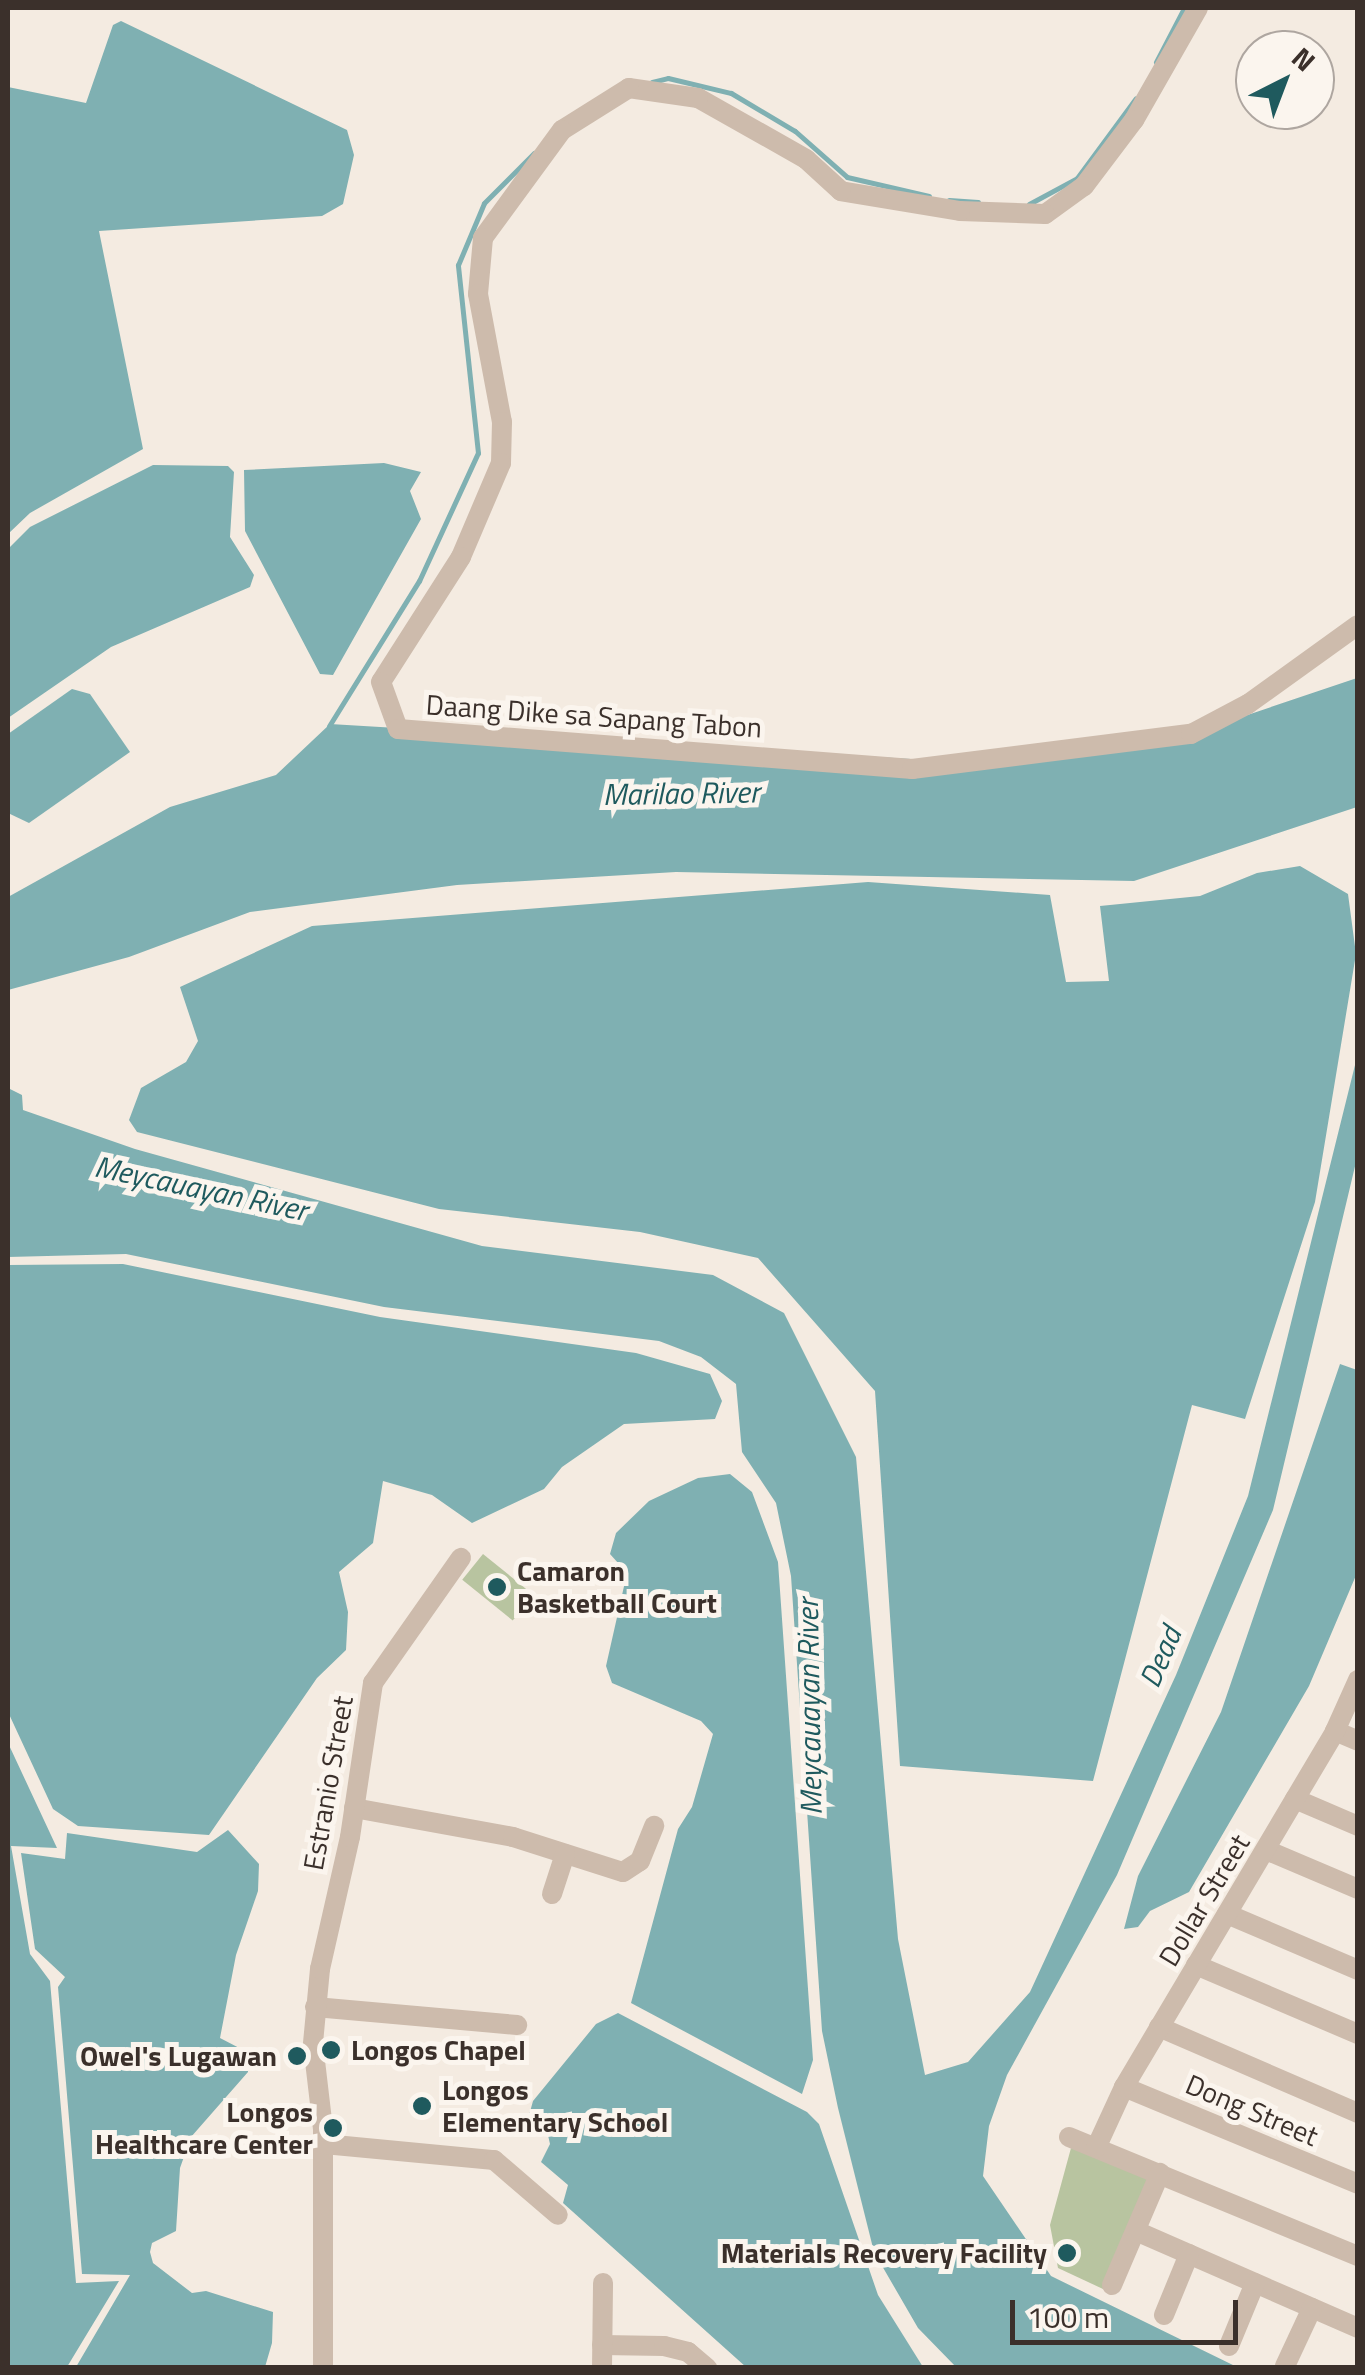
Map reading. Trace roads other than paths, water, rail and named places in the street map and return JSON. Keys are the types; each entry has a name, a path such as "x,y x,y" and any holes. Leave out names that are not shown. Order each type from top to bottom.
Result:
{"street":[{"name":"Daang Dike sa Sapang Tabon","path":"1198,8 1134,120 1084,186 1046,214 960,212 842,191 806,158 698,98 629,88 562,130 483,238 478,294 502,422 501,463 462,556 400,642 382,682 398,729 912,769 1191,734 1358,625"},
{"name":"Estranio Street","path":"323,2368 324,2144 314,2052 315,2007 354,1808 373,1683 461,1558"},
{"name":"Dollar Street","path":"1096,2148 1124,2087 1335,1731 1358,1680"},
{"path":"1335,1731 1358,1741"},
{"path":"1295,1799 1358,1826"},
{"path":"354,1808 512,1837 630,1871 654,1826"},
{"path":"1266,1850 1358,1889"},
{"path":"552,1894 565,1854"},
{"path":"1227,1914 1358,1970"},
{"path":"1196,1966 1358,2034"},
{"path":"315,2007 517,2025"},
{"path":"1159,2027 1358,2113"},
{"name":"Dong Street","path":"1124,2087 1358,2184"},
{"path":"1069,2137 1358,2256"},
{"path":"324,2144 494,2160 558,2215"},
{"path":"1112,2285 1160,2173"},
{"path":"1136,2231 1358,2328"},
{"path":"1164,2315 1189,2254"},
{"path":"602,2368 603,2283"},
{"path":"1229,2346 1255,2283"},
{"path":"1285,2366 1312,2308"},
{"path":"602,2345 664,2346 688,2352 707,2368"}],"water":[{"path":"121,21 347,130 354,155 343,204 322,216 99,231 143,449 30,513 8,534 8,87 86,103 113,25"},
{"path":"384,463 421,472 410,491 421,519 333,675 320,674 245,531 244,470"},
{"path":"153,465 228,466 234,472 230,537 254,575 250,587 111,647 8,718 8,549 30,527"},
{"name":"Marilao River","path":"1357,678 1357,807 1134,881 676,872 457,885 250,912 129,957 8,990 8,897 170,807 276,775 330,724 977,763 1191,734"},
{"path":"72,689 90,694 130,752 29,823 8,813 8,734"},
{"path":"1300,866 1348,894 1356,954 1315,1202 1245,1419 1192,1405 1093,1781 900,1766 875,1391 758,1258 640,1232 439,1209 137,1132 129,1120 141,1088 186,1062 198,1041 180,987 312,926 868,882 1050,895 1066,982 1109,981 1100,906 1200,896 1257,873"},
{"name":"Meycauayan River","path":"1357,1057 1357,1158 1273,1510 1117,1875 1007,2075 989,2126 983,2176 1051,2276 1237,2367 956,2367 918,2328 874,2252 838,2108 822,2031 791,1576 776,1503 742,1452 736,1384 701,1357 659,1341 384,1307 126,1254 8,1257 8,1088 22,1095 23,1110 135,1149 482,1246 713,1275 784,1313 856,1457 898,1939 925,2075 968,2062 1030,1992 1176,1675 1248,1496"},
{"path":"123,1264 380,1317 636,1353 710,1374 722,1401 715,1419 624,1424 562,1467 544,1489 472,1523 432,1495 383,1481 373,1543 339,1572 348,1612 346,1650 317,1678 209,1835 78,1826 53,1809 8,1712 8,1265"},
{"path":"1340,1364 1357,1370 1357,1573 1309,1686 1189,1892 1150,1911 1138,1927 1124,1929 1138,1876 1221,1712"},
{"path":"730,1474 752,1492 778,1562 813,2060 802,2094 631,2003 678,1829 692,1807 713,1734 701,1721 612,1683 606,1666 627,1573 610,1554 616,1533 649,1501 698,1478"},
{"path":"8,1743 57,1848 11,1846 30,1954 50,1981 76,2283 119,2281 67,2367 8,2367"},
{"path":"228,1830 259,1864 258,1891 236,1955 220,2038 247,2052 248,2072 191,2137 180,2168 176,2231 152,2243 150,2252 153,2263 192,2293 206,2291 273,2312 272,2343 265,2367 76,2367 130,2275 82,2274 58,1987 65,1977 35,1949 21,1853 65,1859 67,1833 197,1852"},
{"path":"618,2013 807,2112 819,2124 878,2295 923,2367 746,2367 563,2203 568,2185 541,2162 550,2144 547,2131 528,2119 533,2101 596,2024"}],"waterway":[{"path":"1156,62 1184,8"},
{"path":"652,82 668,78 731,93 795,131 847,177 929,196"},
{"path":"1029,204 1077,178 1136,98"},
{"path":"329,726 419,581 478,453 458,265 484,203 534,153"},
{"path":"949,200 978,202"}],"place":[{"name":"Camaron Basketball Court","path":"497,1587"},
{"name":"Longos Chapel","path":"331,2050"},
{"name":"Owel's Lugawan","path":"297,2056"},
{"name":"Longos Elementary School","path":"422,2106"},
{"name":"Longos Healthcare Center","path":"333,2128"},
{"name":"Materials Recovery Facility","path":"1067,2253"}],"water label":[{"name":"Dead","path":"1160,1657"}]}
